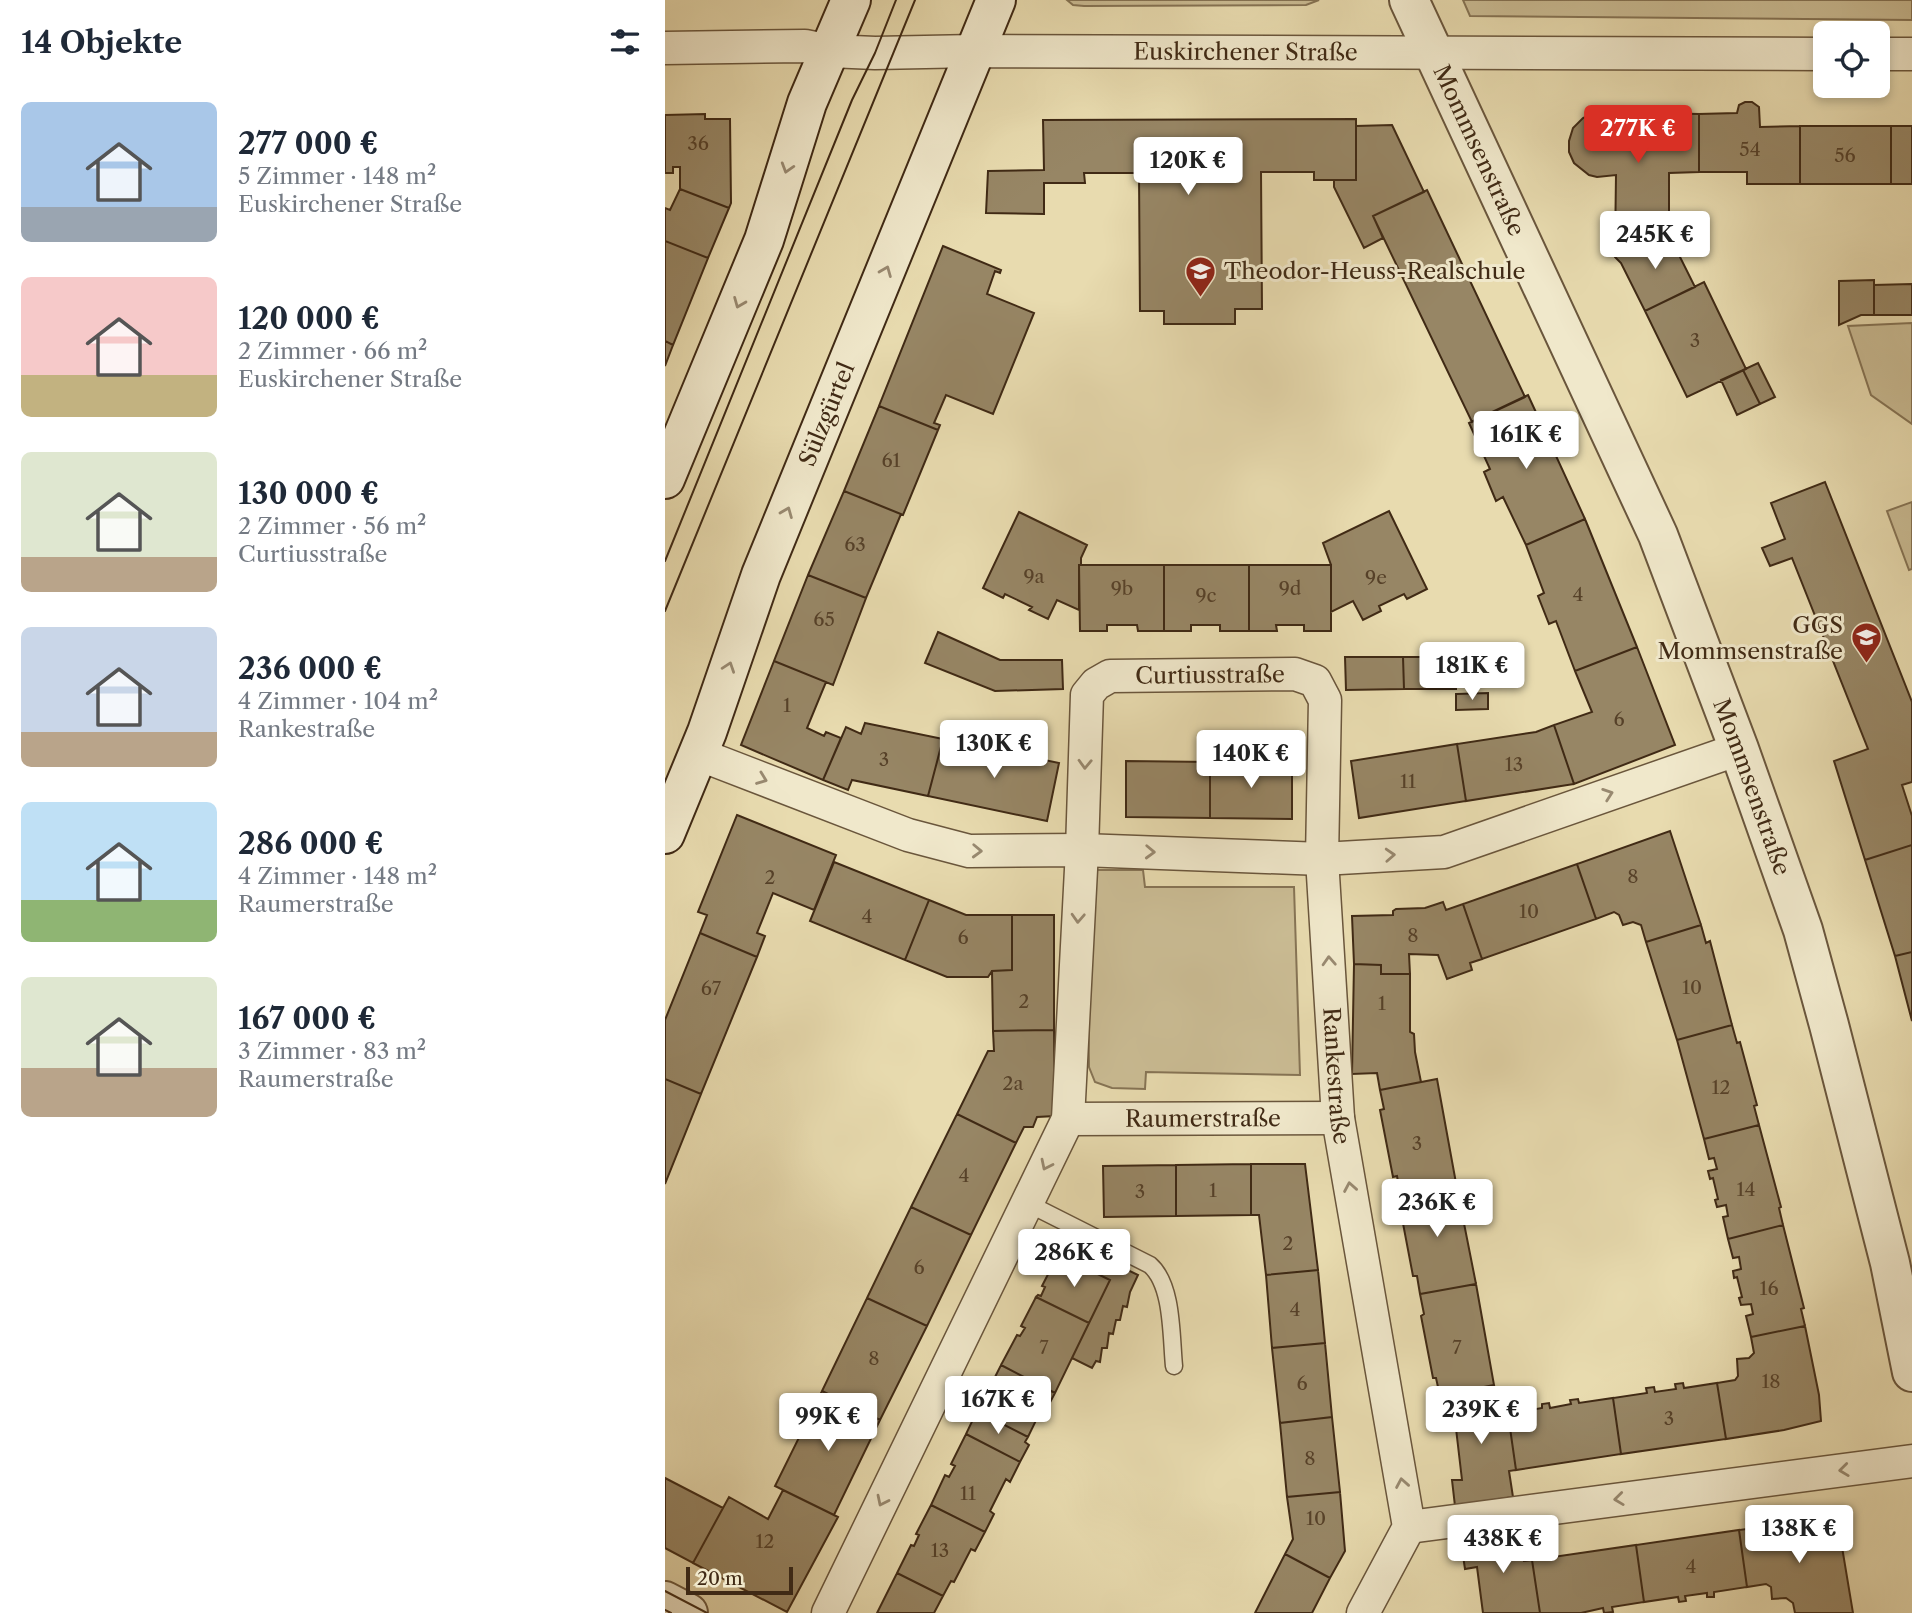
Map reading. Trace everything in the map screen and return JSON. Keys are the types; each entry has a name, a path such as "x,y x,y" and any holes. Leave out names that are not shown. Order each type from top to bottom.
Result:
{"street":[{"path":"665,479 764,240 807,103 851,0"},
{"name":"Sülzgürtel","path":"665,834 698,754 761,575 996,0"},
{"name":"Mommsenstraße","path":"1409,0 1658,535 1739,749 1803,930 1890,1263 1912,1372"},
{"name":"Euskirchener Straße","path":"665,48 805,46 829,51 875,53 975,51 1813,54"},
{"path":"1890,54 1912,54"},
{"name":"Curtiusstraße","path":"1082,850 1087,695 1096,684 1110,676 1295,674 1315,681 1325,701 1322,859"},
{"path":"698,754 908,835 969,851 1082,850 1322,859 1444,852 1739,749"},
{"path":"828,1613 1068,1119 1082,850"},
{"name":"Rankestraße","path":"1322,859 1338,1118 1409,1527"},
{"name":"Raumerstraße","path":"1068,1119 1338,1118"},
{"path":"1363,1613 1409,1527 1912,1461"},
{"path":"665,1601 688,1613"}],"lane":[{"path":"1027,1203 1150,1265 1160,1274 1165,1288 1174,1366"}],"shaded area":[{"path":"1067,0 1319,0 1306,5 1084,6 1073,5"},
{"path":"1463,0 1912,0 1912,20 1470,16"},
{"path":"1912,323 1912,424 1871,395 1848,326"},
{"path":"1912,502 1912,569 1909,570 1887,511"},
{"path":"1097,870 1143,870 1145,887 1294,887 1300,1075 1146,1072 1145,1089 1112,1088 1095,1082 1089,1067 1087,899 1088,878"}],"building":[{"path":"1752,102 1759,107 1760,127 1800,126 1800,184 1747,184 1747,172 1699,172 1699,114 1737,113 1739,105"},
{"path":"1596,112 1699,114 1699,172 1669,173 1669,235 1615,249 1616,175 1589,175 1574,163 1569,152 1573,128 1583,118"},
{"path":"705,114 705,119 730,119 729,208 680,189 680,167 673,167 673,173 665,173 665,115"},
{"path":"1356,119 1356,180 1314,180 1314,172 1261,172 1262,309 1235,309 1235,324 1164,324 1164,311 1140,311 1139,173 1084,173 1085,183 1044,183 1044,214 986,213 988,171 1044,170 1043,120"},
{"path":"1392,125 1424,192 1373,216 1383,238 1364,248 1334,187 1334,180 1356,180 1356,126"},
{"path":"1800,126 1891,126 1891,184 1800,184"},
{"path":"1891,126 1912,126 1912,184 1891,184"},
{"path":"680,189 729,208 708,258 665,241 665,208 670,210"},
{"path":"1427,190 1525,397 1472,422 1373,216"},
{"path":"1669,235 1695,287 1645,311 1621,263 1615,257 1615,249"},
{"path":"665,241 708,258 673,345 665,341"},
{"path":"943,246 1001,270 1000,273 995,271 987,294 1034,313 993,414 946,395 934,423 940,425 938,430 879,406"},
{"path":"1874,280 1874,315 1861,315 1839,325 1839,281"},
{"path":"1704,282 1746,369 1687,397 1645,311"},
{"path":"1912,284 1912,315 1874,315 1874,285"},
{"path":"665,341 673,345 665,366"},
{"path":"1758,363 1775,397 1760,404 1743,370"},
{"path":"1743,370 1760,404 1737,415 1721,380"},
{"path":"1528,395 1585,519 1526,545 1503,497 1496,501 1484,472 1490,469 1469,423"},
{"path":"879,406 938,430 903,515 844,491"},
{"name":"GGS Mommsenstraße","path":"1825,482 1912,702 1912,782 1902,785 1912,816 1912,845 1865,860 1834,761 1868,749 1792,558 1770,566 1762,548 1785,539 1771,503"},
{"path":"844,491 901,514 866,598 808,575"},
{"path":"1389,511 1427,589 1407,599 1404,594 1379,606 1381,611 1363,620 1353,601 1331,612 1331,565 1323,543"},
{"path":"1019,512 1087,545 1079,565 1079,610 1057,600 1048,619 1029,610 1032,607 1005,594 1003,598 983,588"},
{"path":"1585,519 1637,647 1575,671 1556,621 1549,624 1538,596 1544,593 1526,545"},
{"path":"1079,565 1164,565 1164,631 1138,631 1137,625 1107,625 1107,631 1080,631"},
{"path":"1164,565 1249,565 1249,631 1220,631 1220,625 1191,625 1191,631 1164,631"},
{"path":"1249,565 1331,565 1331,631 1304,631 1304,625 1276,625 1277,631 1249,631"},
{"path":"808,575 866,598 833,685 774,661"},
{"path":"938,632 1000,660 1062,660 1063,689 995,691 925,663"},
{"path":"1637,647 1675,745 1574,784 1554,725 1592,712 1575,671"},
{"path":"1456,653 1456,689 1404,689 1403,657 1446,657"},
{"path":"1345,657 1403,657 1404,689 1346,690"},
{"path":"774,661 826,682 807,728 824,736 826,732 841,738 823,780 741,745"},
{"path":"1488,693 1488,709 1456,710 1456,694"},
{"path":"865,723 943,739 928,796 852,780 848,790 823,780 846,727 861,734"},
{"path":"1554,725 1574,784 1466,801 1457,744 1536,732"},
{"path":"943,739 1059,763 1047,821 928,796"},
{"path":"1457,744 1466,801 1359,818 1351,761"},
{"path":"1126,761 1210,762 1210,818 1126,817"},
{"path":"1210,762 1292,762 1292,819 1210,818"},
{"path":"737,815 836,855 814,910 773,893 757,933 765,936 757,957 700,933 707,915 698,912"},
{"path":"1670,831 1701,925 1646,942 1641,925 1633,922 1623,925 1619,915 1614,912 1596,919 1577,864"},
{"path":"1912,845 1912,952 1895,956 1865,860"},
{"path":"834,862 929,900 905,960 810,921"},
{"path":"1577,864 1596,919 1482,959 1463,904"},
{"path":"929,900 966,915 1012,915 1012,970 992,971 988,977 947,977 905,960"},
{"path":"1443,902 1446,910 1463,904 1482,959 1470,963 1472,970 1447,979 1438,955 1409,954 1410,974 1381,974 1381,965 1354,964 1352,916 1393,915 1396,909 1425,908"},
{"path":"1012,915 1054,915 1054,1030 993,1031 992,971 1012,970"},
{"path":"1701,925 1706,943 1710,941 1732,1025 1677,1040 1646,942"},
{"path":"700,933 757,957 701,1094 665,1079 665,1020"},
{"path":"1912,952 1912,1021 1895,956"},
{"path":"1354,964 1381,965 1381,974 1410,974 1410,1032 1414,1034 1421,1082 1380,1090 1377,1073 1352,1074"},
{"path":"1732,1025 1737,1043 1740,1042 1757,1105 1754,1106 1759,1125 1704,1139 1677,1040"},
{"path":"1054,1030 1055,1116 1037,1117 1033,1127 1024,1127 1016,1143 957,1114 988,1051 994,1051 993,1031"},
{"path":"665,1079 701,1094 665,1184"},
{"path":"1437,1079 1456,1183 1400,1193 1397,1176 1393,1177 1380,1110 1384,1109 1380,1090"},
{"path":"957,1114 1016,1143 971,1235 911,1207"},
{"path":"1759,1125 1781,1207 1783,1225 1728,1239 1723,1217 1728,1216 1726,1205 1717,1207 1713,1178 1710,1179 1708,1171 1717,1169 1714,1158 1709,1159 1704,1139"},
{"path":"1251,1164 1251,1215 1176,1216 1176,1165"},
{"path":"1251,1164 1305,1164 1318,1270 1266,1275 1259,1215 1251,1215"},
{"path":"1176,1165 1176,1216 1104,1217 1103,1166"},
{"path":"1456,1183 1476,1284 1420,1294 1417,1276 1413,1276 1401,1213 1404,1212 1400,1193"},
{"path":"911,1207 971,1235 927,1326 867,1298"},
{"path":"1783,1225 1804,1308 1801,1309 1805,1326 1751,1337 1746,1316 1753,1314 1751,1304 1741,1305 1739,1298 1742,1297 1733,1271 1741,1269 1739,1257 1733,1258 1728,1239"},
{"path":"1072,1243 1138,1275 1127,1307 1123,1306 1113,1334 1109,1333 1107,1348 1102,1348 1100,1362 1096,1361 1092,1368 1072,1358 1110,1280 1065,1258"},
{"path":"1058,1255 1110,1280 1089,1323 1036,1297 1041,1296 1045,1287 1042,1286"},
{"path":"1318,1270 1325,1343 1272,1348 1266,1275"},
{"path":"1476,1284 1494,1385 1440,1396 1436,1378 1433,1378 1421,1316 1424,1314 1420,1294"},
{"path":"1036,1297 1089,1323 1055,1393 1001,1365 1017,1335 1020,1336 1025,1328 1021,1326"},
{"path":"867,1298 927,1326 880,1420 822,1391"},
{"path":"1805,1326 1819,1395 1821,1421 1726,1439 1717,1383 1735,1380 1738,1376 1737,1359 1749,1358 1754,1353 1751,1337"},
{"path":"1325,1343 1332,1417 1280,1423 1272,1348"},
{"path":"1001,1365 1055,1393 1045,1412 1041,1410 1028,1437 977,1411 981,1404 984,1406 989,1396 986,1395"},
{"path":"1683,1383 1684,1388 1717,1383 1726,1439 1621,1454 1613,1398 1647,1393 1646,1388 1654,1387 1655,1392 1676,1389 1675,1384"},
{"path":"1494,1385 1500,1415 1508,1414 1516,1470 1509,1471 1513,1497 1455,1506 1452,1480 1462,1480 1455,1420 1445,1421 1440,1396"},
{"path":"822,1391 880,1420 834,1515 775,1486"},
{"path":"1613,1398 1621,1454 1516,1470 1508,1414 1542,1408 1542,1404 1549,1403 1550,1408 1571,1404 1570,1400 1578,1399 1579,1403"},
{"path":"977,1411 1028,1437 1025,1442 1029,1445 1020,1462 966,1434"},
{"path":"1332,1417 1340,1492 1287,1497 1280,1423"},
{"path":"966,1434 1020,1462 1010,1482 1006,1479 990,1511 994,1514 985,1532 931,1505 945,1475 949,1477 955,1466 951,1464"},
{"path":"665,1478 723,1508 693,1563 665,1548"},
{"path":"783,1490 838,1517 787,1612 693,1563 729,1497 768,1519"},
{"path":"1340,1492 1345,1551 1330,1578 1285,1554 1293,1539 1287,1497"},
{"path":"931,1505 985,1532 975,1551 971,1549 954,1582 951,1581 943,1596 897,1573 911,1545 914,1546 919,1535 916,1534"},
{"path":"1837,1517 1853,1613 1795,1613 1793,1603 1786,1598 1772,1599 1771,1587 1766,1584 1747,1587 1739,1530"},
{"path":"1739,1530 1747,1587 1714,1592 1714,1597 1707,1597 1707,1593 1685,1596 1686,1601 1679,1602 1678,1597 1644,1602 1636,1545"},
{"path":"1521,1535 1524,1561 1532,1560 1540,1613 1483,1613 1477,1567 1465,1569 1461,1542"},
{"path":"1636,1545 1644,1602 1612,1607 1613,1612 1604,1613 1603,1608 1581,1613 1540,1613 1532,1560"},
{"path":"1285,1554 1330,1578 1312,1613 1255,1613"},
{"path":"897,1573 943,1596 934,1613 877,1613"}],"tram line":[{"path":"665,561 852,100 875,53 896,0"},
{"path":"665,611 915,0"},
{"path":"665,1591 707,1613"},
{"path":"665,1610 671,1613"}],"place":[{"name":"Theodor-Heuss-Realschule","path":"1201,298"},
{"name":"GGS Mommsenstraße","path":"1866,665"}]}
